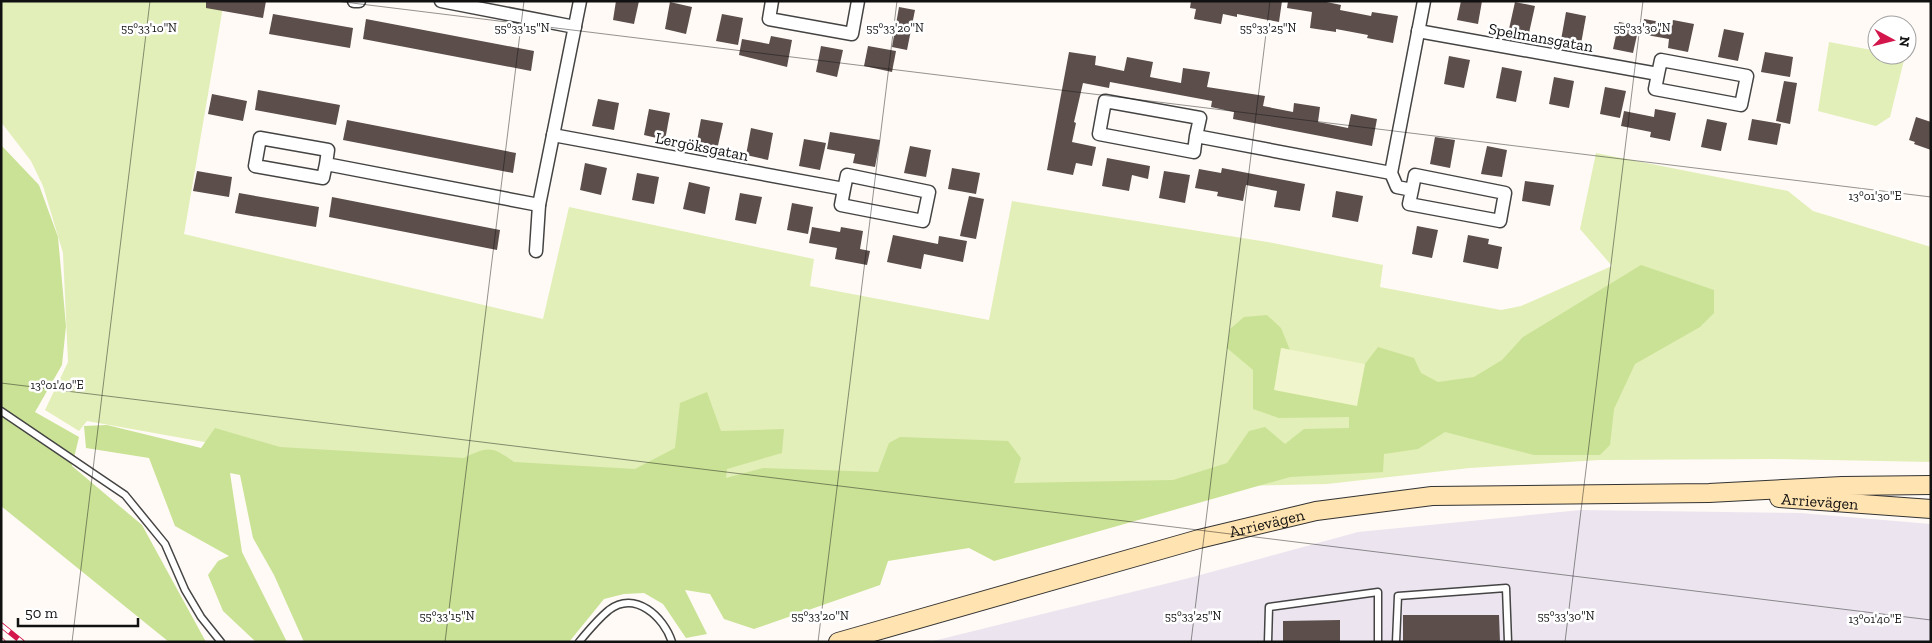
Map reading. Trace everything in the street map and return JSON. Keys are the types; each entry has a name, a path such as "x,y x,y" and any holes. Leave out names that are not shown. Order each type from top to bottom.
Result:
{"main road":[{"name":"Arrievägen","path":"838,642 872,637 1199,538 1316,511 1432,496 1708,493 1842,486 1931,485"},
{"name":"Arrievägen","path":"1708,493 1931,509"}],"street":[{"path":"354,1 359,1"},
{"path":"441,1 574,27"},
{"path":"536,252 539,205 580,1"},
{"path":"771,1 769,19 852,34 858,1"},
{"path":"1412,190 1397,187 1391,173 1424,1"},
{"name":"Spelmansgatan","path":"1418,31 1658,74"},
{"path":"1660,60 1746,76 1741,105 1655,89 1658,74 1660,60"},
{"path":"1105,101 1200,118 1196,136 1194,152 1099,134 1105,101"},
{"name":"Lergöksgatan","path":"553,135 844,189"},
{"path":"1196,136 1391,173"},
{"path":"260,138 328,150 326,164 323,178 255,166 260,138"},
{"path":"326,164 539,205"},
{"path":"847,175 929,192 923,221 841,205 844,189 847,175"},
{"path":"1414,175 1505,192 1500,221 1409,204 1412,190 1414,175"}],"lane":[{"path":"1,412 125,495 165,544 185,590 201,617 221,642"},
{"path":"1396,642 1398,596 1506,588 1508,642"},
{"path":"1268,642 1269,607 1378,592 1378,642"},
{"path":"579,642 610,609 628,602 649,609 668,628 672,642"}],"shaded area":[{"path":"1581,510 1801,513 1931,524 1931,642 929,642 1189,578 1358,532"}],"green space":[{"path":"1,1 224,1 184,234 543,319 569,207 814,259 810,286 989,320 1012,201 1273,243 1383,265 1380,287 1501,310 1521,306 1612,266 1580,229 1596,153 1788,191 1813,211 1931,247 1931,462 1772,459 1600,460 1470,468 1327,484 889,493 272,454 87,421 79,431 45,410 68,362 63,253 43,186 31,161 1,122"},
{"path":"1829,42 1867,49 1867,65 1903,65 1890,117 1876,126 1818,111"},
{"path":"1,145 39,185 58,237 66,326 62,365 35,412 79,437 72,466 142,525 206,642 169,642 1,506"},
{"path":"1641,265 1714,290 1714,313 1700,327 1635,364 1614,409 1610,445 1600,455 1534,455 1445,432 1418,449 1384,454 1383,472 1290,477 994,561 969,548 888,561 880,585 754,629 724,619 710,594 685,590 707,634 686,638 663,604 644,593 624,594 604,599 569,642 304,642 274,575 253,538 240,475 230,473 242,552 287,642 256,642 223,611 208,575 218,561 229,556 175,526 149,458 86,448 84,426 107,425 201,448 215,428 280,447 464,458 479,451 490,450 500,453 514,462 635,469 675,448 680,403 707,392 721,431 784,429 782,453 727,469 726,478 763,468 878,472 889,443 900,437 1008,441 1021,458 1014,483 1173,480 1227,463 1249,431 1265,427 1285,444 1304,429 1349,428 1349,417 1279,418 1253,409 1253,370 1227,348 1230,329 1244,317 1267,315 1281,328 1290,350 1282,348 1356,405 1365,364 1378,347 1414,358 1421,373 1438,382 1474,377 1502,360 1523,337"},
{"path":"1281,348 1365,364 1357,406 1274,390"}],"building":[{"path":"206,1 266,1 263,18 206,8"},
{"path":"616,1 639,1 634,24 613,20"},
{"path":"1191,1 1282,1 1279,22 1237,14 1237,17 1223,14 1221,24 1194,19 1196,9 1190,8"},
{"path":"1288,1 1322,1 1341,5 1340,10 1371,16 1372,12 1398,16 1393,43 1367,38 1368,35 1336,29 1336,32 1310,28 1312,12 1287,8"},
{"path":"1461,1 1482,1 1478,24 1457,20"},
{"path":"670,2 692,7 686,34 665,29"},
{"path":"1515,2 1535,6 1529,33 1509,29"},
{"path":"899,7 915,10 907,50 892,47"},
{"path":"1566,12 1586,16 1581,44 1561,40"},
{"path":"273,14 353,28 350,48 269,34"},
{"path":"722,14 743,18 738,45 716,41"},
{"path":"366,19 534,51 531,71 363,39"},
{"path":"1644,19 1672,24 1673,20 1694,24 1688,52 1668,48 1669,39 1641,34"},
{"path":"1619,22 1639,26 1633,53 1613,49"},
{"path":"1724,29 1744,33 1738,61 1718,57"},
{"path":"771,36 792,40 787,67 739,55 742,39 769,44"},
{"path":"821,46 843,50 837,77 816,72"},
{"path":"868,46 896,51 892,72 864,66"},
{"path":"1069,52 1096,56 1095,65 1124,71 1127,57 1153,62 1150,77 1181,83 1183,68 1210,72 1207,87 1265,96 1263,106 1293,112 1294,103 1320,107 1318,122 1348,128 1351,114 1377,119 1372,146 1233,119 1234,112 1211,107 1212,101 1110,82 1109,88 1083,83 1074,122 1076,123 1072,142 1096,147 1092,166 1076,163 1073,175 1047,170"},
{"path":"1765,52 1793,57 1790,77 1761,72"},
{"path":"1449,56 1470,60 1464,88 1444,84"},
{"path":"1502,67 1522,71 1516,102 1496,98"},
{"path":"1554,77 1574,81 1569,108 1549,104"},
{"path":"1784,81 1797,83 1790,124 1776,121"},
{"path":"1605,87 1626,91 1620,118 1600,114"},
{"path":"258,90 340,105 336,125 255,110"},
{"path":"212,94 247,101 243,121 208,114"},
{"path":"598,99 619,103 614,130 592,126"},
{"path":"649,109 670,113 665,140 644,135"},
{"path":"1655,109 1676,113 1670,141 1650,137 1651,132 1621,126 1624,111 1654,117"},
{"path":"1916,117 1931,122 1931,150 1914,144 1915,142 1909,140"},
{"path":"701,119 723,123 717,150 696,146"},
{"path":"1707,119 1727,123 1721,151 1701,147"},
{"path":"1752,119 1781,124 1777,145 1748,140"},
{"path":"347,120 516,153 513,173 343,140"},
{"path":"751,128 773,133 768,160 746,155"},
{"path":"830,132 880,140 875,167 853,163 855,154 827,149"},
{"path":"1435,137 1455,140 1450,168 1430,164"},
{"path":"804,139 826,143 820,170 799,166"},
{"path":"910,146 931,150 926,177 904,173"},
{"path":"1487,146 1507,150 1502,177 1481,174"},
{"path":"1107,158 1150,166 1148,179 1132,175 1129,191 1102,186"},
{"path":"585,163 607,168 601,195 580,190"},
{"path":"952,168 980,173 976,194 948,189"},
{"path":"1222,168 1305,184 1300,211 1274,207 1277,191 1246,185 1243,201 1217,196 1218,192 1195,188 1199,169 1221,173"},
{"path":"197,171 232,177 229,197 193,191"},
{"path":"1164,171 1190,175 1185,203 1159,198"},
{"path":"637,173 659,177 654,204 632,200"},
{"path":"1525,181 1554,185 1550,206 1522,201"},
{"path":"689,182 710,187 705,214 683,209"},
{"path":"1336,191 1363,196 1358,222 1332,217"},
{"path":"239,193 319,207 316,227 235,213"},
{"path":"740,193 762,197 756,224 735,220"},
{"path":"969,196 984,199 976,239 960,236"},
{"path":"332,197 500,230 497,250 329,217"},
{"path":"792,203 813,207 808,234 787,230"},
{"path":"1417,226 1438,230 1432,258 1412,254"},
{"path":"812,227 840,232 841,227 863,231 860,249 870,251 867,265 835,259 837,248 809,243"},
{"path":"893,235 938,244 939,236 967,241 963,262 924,254 921,269 887,262"},
{"path":"1468,235 1489,239 1488,244 1502,247 1498,269 1463,262"},
{"path":"1403,615 1499,615 1500,642 1403,642"},
{"path":"1340,620 1340,642 1283,642 1283,621"}],"railway":[{"path":"1,625 22,642"}]}
